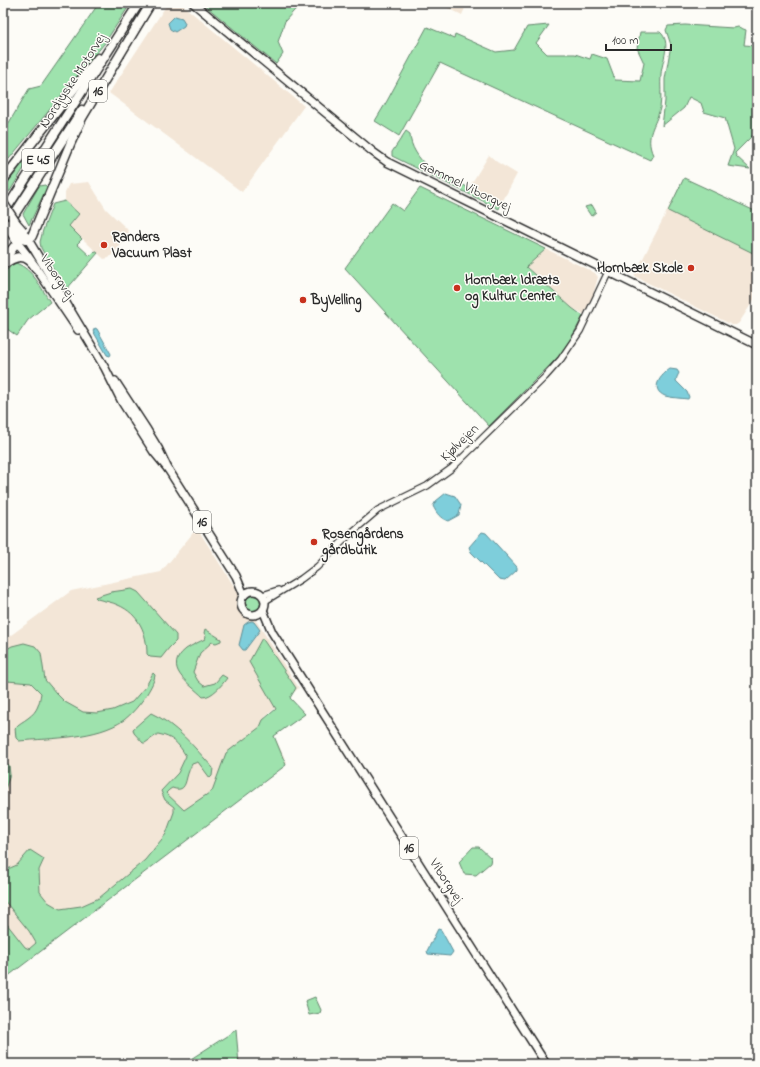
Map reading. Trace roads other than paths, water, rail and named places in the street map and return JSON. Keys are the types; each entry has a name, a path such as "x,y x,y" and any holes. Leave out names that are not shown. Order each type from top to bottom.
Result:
{"highway":[{"name":"16","path":"3,180 90,68 138,3"},
{"name":"Nordjyske Motorvej","path":"3,213 138,3"},
{"name":"16","path":"21,238 34,233 82,118 151,3"},
{"name":"Nordjyske Motorvej","path":"3,232 151,3"},
{"path":"3,170 9,166 33,141"},
{"path":"3,203 16,223 21,238"},
{"path":"3,213 21,238"},
{"path":"3,262 21,238"},
{"path":"3,265 11,259 19,257 32,262 36,268"}],"main road":[{"name":"Gammel Viborgvej","path":"193,3 352,135 387,162 757,345"},
{"name":"Viborgvej","path":"3,221 21,238 60,290 90,346"},
{"name":"Viborgvej","path":"21,238 36,268 70,320 105,368 122,402 161,461 168,469 236,576 244,595"},
{"name":"Viborgvej","path":"236,576 251,591"},
{"path":"244,595 251,591"},
{"name":"16","path":"251,591 258,592 264,598"},
{"name":"16","path":"244,595 241,602 243,609 249,614 256,615"},
{"path":"256,615 263,610 264,598"},
{"name":"Viborgvej","path":"263,610 272,632 546,1064"},
{"name":"Viborgvej","path":"256,615 272,632"}],"street":[{"name":"Kjølvejen","path":"264,598 284,589 317,567 354,530 378,510 427,486 442,476 545,377 561,359 580,331 608,272"}],"water":[{"path":"175,16 182,18 185,23 184,26 175,32 170,29 168,23"},
{"path":"95,328 111,354 110,356 107,355 93,331"},
{"path":"670,369 677,370 679,373 676,381 687,392 689,397 688,399 665,396 658,390 657,386 660,378"},
{"path":"446,493 455,496 461,505 459,515 448,521 439,515 433,506 436,501"},
{"path":"482,532 486,533 517,567 517,570 505,581 499,580 471,552 469,547"},
{"path":"252,621 260,630 245,650 243,650 239,645 244,625"},
{"path":"438,929 441,930 453,952 450,956 428,954 427,951"}],"place":[{"name":"Randers Vacuum Plast","path":"104,245"},
{"name":"Hornbæk Skole","path":"691,268"},
{"name":"Hornbæk Idræts og Kultur Center","path":"457,288"},
{"name":"ByVelling","path":"303,300"},
{"name":"Rosengårdens gårdbutik","path":"314,542"}]}
